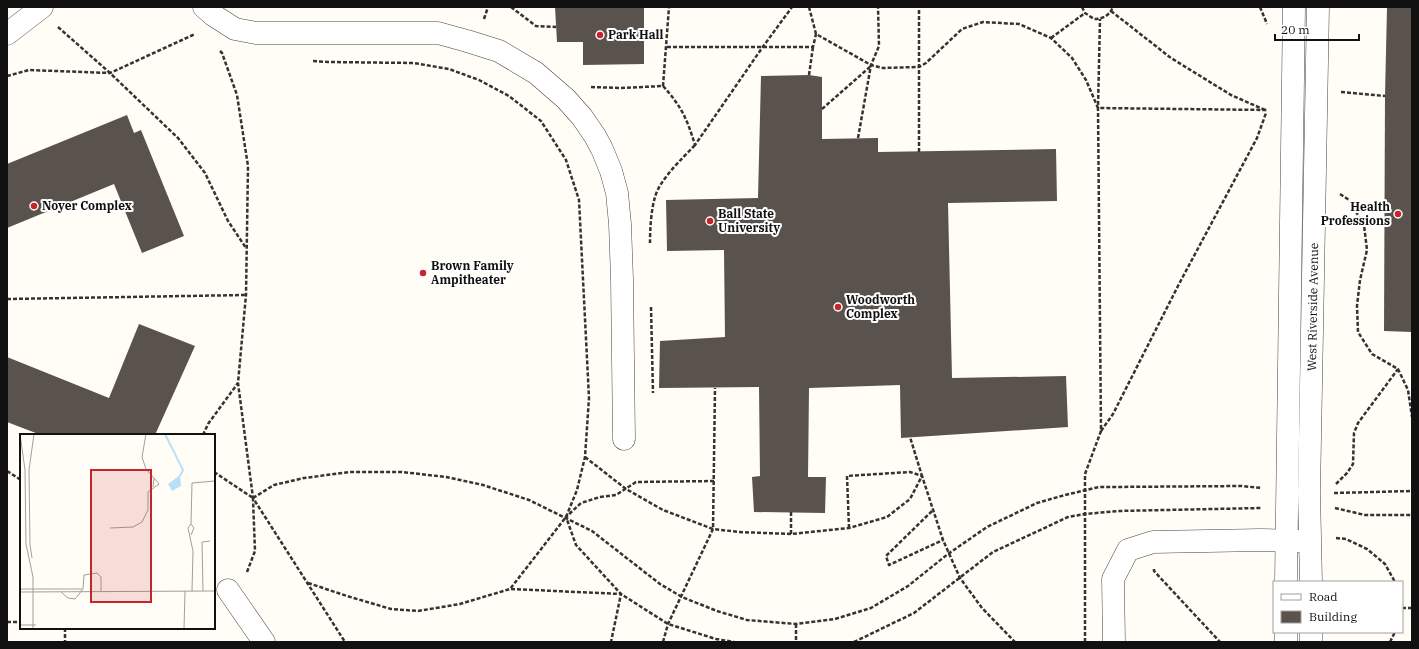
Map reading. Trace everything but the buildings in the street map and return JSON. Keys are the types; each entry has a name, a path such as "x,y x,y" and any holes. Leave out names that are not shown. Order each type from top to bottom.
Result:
{"street":[{"path":"204,7 235,30 256,33 438,33 499,51 536,73 566,99 582,117 595,136 611,171 617,193 622,279 624,439"},
{"path":"1286,581 1294,7"},
{"name":"West Riverside Avenue","path":"1311,581 1310,486 1318,7"},
{"path":"7,34 40,9"},
{"path":"1114,642 1113,579 1128,550 1153,542 1261,540 1310,541"},
{"path":"228,590 264,642"}],"path":[{"path":"484,20 488,7"},
{"path":"511,7 536,26 556,27"},
{"path":"669,7 663,86 676,101 688,122 695,145"},
{"path":"650,243 650,229 655,196 664,180 695,145 792,7"},
{"path":"809,75 816,34 810,7"},
{"path":"858,138 871,65 879,46 878,7"},
{"path":"918,152 920,67 919,7"},
{"path":"1082,7 1085,13 1094,19 1100,19 1108,16 1113,7"},
{"path":"1260,7 1268,26"},
{"path":"40,9 178,138 205,173 228,221 246,248"},
{"path":"1111,11 1171,58 1231,95 1267,110"},
{"path":"1052,38 1085,13"},
{"path":"1100,19 1098,108 1101,431"},
{"path":"816,34 871,65 883,68 920,67 926,64 962,30 983,22 1019,24 1052,38 1072,58 1086,80 1098,108"},
{"path":"7,76 29,70 110,74 198,33"},
{"path":"667,47 813,47"},
{"path":"216,48 222,53 237,95 248,166 246,295 238,383 253,498 255,551 246,574 228,590"},
{"path":"222,53 229,54"},
{"path":"306,60 328,62 414,63 449,69 479,80 509,96 541,121 566,160 579,200 589,398 584,457 577,490 566,517 576,545 621,594 668,624 716,639 734,642"},
{"path":"822,108 871,65"},
{"path":"586,87 621,88 663,86"},
{"path":"1316,90 1385,96"},
{"path":"1098,108 1267,110"},
{"path":"1085,642 1085,474 1101,431 1113,414 1179,284 1257,138 1267,110"},
{"path":"1338,192 1349,200 1364,225 1366,238 1367,250 1360,280 1357,306 1358,332 1372,354 1398,369 1408,390 1412,417"},
{"path":"7,299 246,295"},
{"path":"651,307 653,393"},
{"path":"1330,488 1347,473 1353,464 1354,433 1358,423 1398,369"},
{"path":"203,434 208,424 238,383"},
{"path":"663,642 668,624 713,529 715,388"},
{"path":"910,437 932,511 948,554 960,578 982,608 1015,642"},
{"path":"584,457 626,489 663,510 713,529 739,532 791,534 849,528 887,517 910,499 922,476"},
{"path":"7,471 20,479"},
{"path":"253,498 274,485 304,478 350,472 402,472 446,477 483,484 528,500 566,517 592,531 660,584 682,597 717,611 747,620 796,624 836,619 871,608 908,586 948,554 987,527 1037,503 1084,490 1109,487 1241,486 1263,488"},
{"path":"849,528 847,476 910,472 922,476"},
{"path":"215,473 253,498 345,642"},
{"path":"510,589 566,517 581,504 600,497 616,495 636,482 714,481"},
{"path":"1332,493 1412,491"},
{"path":"854,642 914,613 993,552 1068,517 1118,511 1263,508"},
{"path":"1332,508 1366,515 1412,515"},
{"path":"932,511 886,556 889,565 943,540"},
{"path":"791,512 791,534"},
{"path":"1334,538 1346,538 1367,549 1385,564 1394,581"},
{"path":"1153,542 1154,571 1220,642"},
{"path":"308,582 347,596 391,609 418,611 460,604 510,589 621,594"},
{"path":"611,642 621,594"},
{"path":"7,622 20,622"},
{"path":"796,624 796,642"},
{"path":"65,629 66,642"},
{"path":"1390,642 1394,633"},
{"path":"711,642 716,639"}],"place":[{"name":"Park Hall","path":"600,35"},
{"name":"Noyer Complex","path":"34,206"},
{"name":"Health Professions","path":"1398,214"},
{"name":"Ball State University","path":"710,221"},
{"name":"Brown Family Ampitheater","path":"423,273"},
{"name":"Woodworth Complex","path":"838,307"}]}
